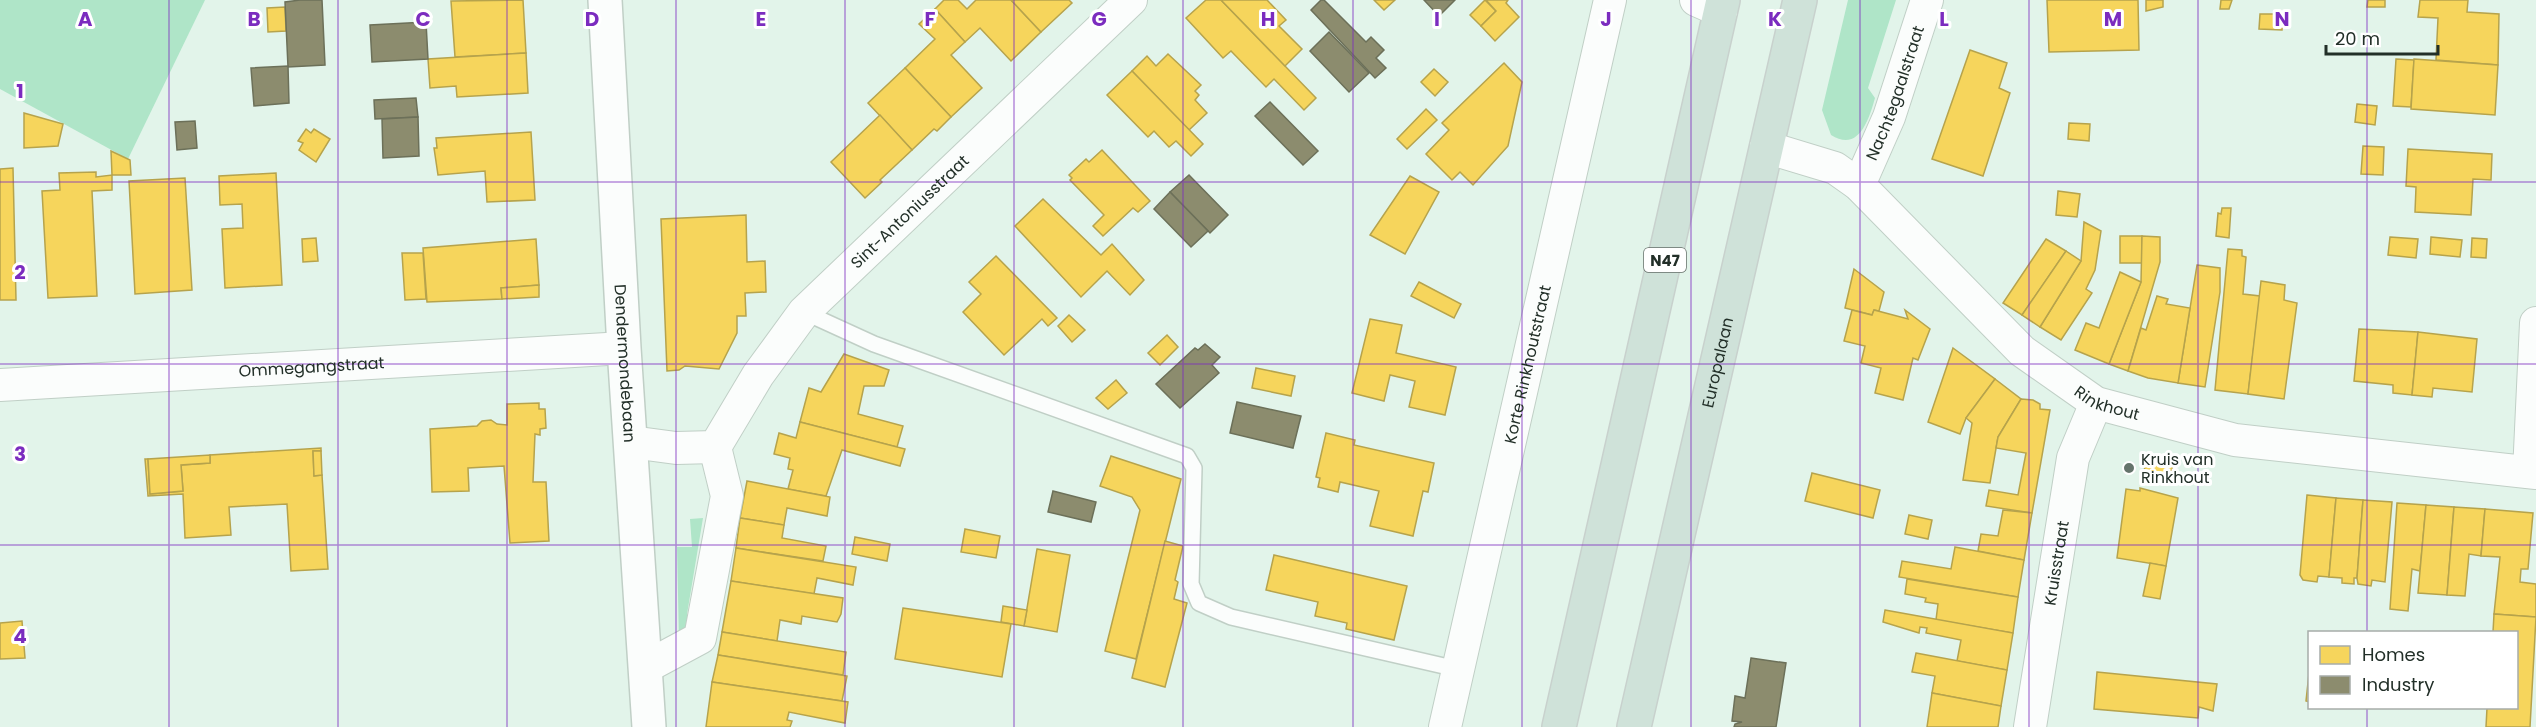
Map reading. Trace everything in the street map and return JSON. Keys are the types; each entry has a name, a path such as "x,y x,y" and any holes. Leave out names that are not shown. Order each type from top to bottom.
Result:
{"highway":[{"name":"Europalaan","path":"1634,727 1800,0"},
{"name":"N47","path":"1559,727 1714,4"}],"street":[{"name":"Dendermondebaan","path":"605,0 624,348 649,727"},
{"name":"Sint-Antoniusstraat","path":"715,447 759,375 804,312 1131,0"},
{"name":"Korte Rinkhoutstraat","path":"1444,727 1610,0"},
{"name":"Nachtegaalstraat","path":"1859,185 1889,117 1927,0"},
{"name":"Rinkhout","path":"1766,147 1835,168 1859,185 2022,351 2096,403 2235,440 2532,472"},
{"path":"2532,472 2536,323"},
{"name":"Ommegangstraat","path":"0,385 624,348"},
{"name":"Kruisstraat","path":"2030,727 2073,458 2096,403"},
{"path":"631,441 675,448 715,447 727,496 700,638 646,667"}],"lane":[{"path":"804,312 874,344 1187,456 1194,468 1191,584 1199,603 1231,617 1457,669"}],"green space":[{"path":"0,0 205,0 128,159 0,89"},
{"path":"1848,0 1896,0 1868,88 1875,98 1873,106 1866,124 1856,137 1849,140 1831,135 1822,110"},
{"path":"703,518 687,614 696,627 679,642 677,547 692,547 690,519"}],"building: Homes":[{"path":"523,0 526,53 455,57 451,1"},
{"path":"944,0 958,0 967,9 976,0 1011,0 1041,32 1011,61 980,28 965,42 935,9"},
{"path":"1011,0 1069,0 1072,3 1041,32"},
{"path":"1206,0 1221,0 1316,98 1304,110 1274,79 1266,87 1231,51 1223,58 1186,18"},
{"path":"1221,0 1267,0 1286,20 1279,26 1302,49 1285,66"},
{"path":"1374,0 1395,0 1384,10"},
{"path":"1485,0 1496,11 1481,26 1470,15"},
{"path":"1486,0 1508,0 1506,3 1519,17 1495,41 1481,26 1496,11"},
{"path":"2047,0 2138,0 2139,50 2049,52"},
{"path":"2146,0 2163,0 2163,7 2146,11"},
{"path":"2221,0 2232,0 2229,9 2220,9"},
{"path":"2368,0 2385,0 2385,7 2367,7"},
{"path":"2420,0 2468,0 2467,12 2499,14 2498,65 2436,60 2438,18 2418,17"},
{"path":"285,7 286,31 268,32 267,8"},
{"path":"935,9 965,42 951,55 982,88 951,117 905,68 935,39 919,24"},
{"path":"2260,14 2283,14 2282,30 2259,29"},
{"path":"1970,50 2007,63 1999,88 2010,93 1983,176 1932,159"},
{"path":"526,53 528,93 457,97 456,86 430,88 428,59"},
{"path":"1168,54 1201,85 1195,91 1199,95 1195,100 1207,113 1189,130 1132,71 1147,56 1156,66"},
{"path":"2396,59 2414,60 2411,107 2393,106"},
{"path":"2414,59 2498,65 2495,115 2411,109"},
{"path":"1504,63 1522,82 1508,146 1473,185 1460,172 1452,180 1426,154 1449,130 1442,123"},
{"path":"905,68 951,117 937,131 934,129 912,150 868,103"},
{"path":"1434,69 1448,82 1435,96 1421,82"},
{"path":"1132,71 1203,144 1191,156 1176,141 1169,147 1154,131 1148,137 1107,95"},
{"path":"2357,104 2377,106 2375,125 2355,122"},
{"path":"1426,109 1437,120 1407,149 1397,139"},
{"path":"24,113 63,124 58,146 24,148"},
{"path":"880,115 912,150 880,180 882,182 865,198 831,162"},
{"path":"2069,123 2090,124 2089,141 2068,139"},
{"path":"306,129 311,133 314,129 330,139 316,162 299,150 303,143 298,141"},
{"path":"531,132 535,200 487,202 485,171 438,175 434,148 437,148 436,138"},
{"path":"2363,146 2384,147 2383,175 2361,174"},
{"path":"2408,149 2492,154 2491,180 2473,179 2471,215 2415,212 2416,187 2406,186"},
{"path":"1102,150 1150,201 1138,212 1133,208 1103,236 1093,226 1104,215 1070,180 1072,178 1069,175 1086,159 1089,162"},
{"path":"111,151 130,160 131,175 112,175"},
{"path":"13,168 16,300 0,300 0,169"},
{"path":"96,172 96,177 112,175 112,190 92,191 97,296 48,298 42,191 60,190 59,173"},
{"path":"276,173 282,285 225,288 222,229 243,228 242,204 220,205 219,176"},
{"path":"1410,176 1439,192 1405,254 1370,235"},
{"path":"185,178 192,290 135,294 129,181"},
{"path":"2058,191 2080,194 2077,217 2056,215"},
{"path":"1043,199 1101,255 1112,244 1144,280 1130,295 1107,271 1081,297 1015,226"},
{"path":"2222,208 2231,208 2229,238 2216,236 2218,213 2221,214"},
{"path":"746,215 747,262 765,261 766,292 745,293 746,316 737,316 737,333 719,369 685,366 679,370 667,371 661,219"},
{"path":"2084,222 2101,231 2095,270 2086,289 2092,293 2061,340 2040,327 2081,261"},
{"path":"2120,236 2142,236 2142,263 2120,263"},
{"path":"2142,236 2160,237 2160,262 2128,371 2109,364 2141,282"},
{"path":"2390,237 2418,239 2416,258 2388,255"},
{"path":"2431,237 2462,240 2460,257 2430,254"},
{"path":"316,238 318,261 303,262 302,239"},
{"path":"2472,238 2487,239 2486,258 2471,257"},
{"path":"536,239 539,285 501,288 502,299 427,302 423,248"},
{"path":"2046,239 2066,251 2022,315 2003,303"},
{"path":"2228,249 2242,250 2242,256 2246,257 2243,294 2260,296 2248,394 2215,390"},
{"path":"2066,251 2081,261 2040,327 2022,315"},
{"path":"402,253 423,253 426,299 405,300"},
{"path":"996,256 1057,318 1048,326 1042,319 1004,355 963,312 981,294 969,282"},
{"path":"2197,265 2220,268 2220,292 2205,387 2178,383"},
{"path":"1854,269 1884,292 1879,311 1874,310 1872,315 1845,308"},
{"path":"2120,272 2141,282 2109,364 2075,350 2086,323 2099,328"},
{"path":"2261,281 2285,285 2284,300 2297,303 2284,399 2248,394"},
{"path":"1419,282 1461,304 1454,318 1411,296"},
{"path":"539,285 539,297 502,299 501,288"},
{"path":"2157,296 2168,299 2166,304 2190,308 2178,383 2148,378 2128,371 2141,328 2146,330"},
{"path":"1852,310 1872,315 1874,310 1908,319 1905,310 1930,329 1918,360 1913,358 1903,400 1875,393 1881,368 1861,363 1865,346 1844,341"},
{"path":"1069,315 1085,330 1072,342 1058,326"},
{"path":"1370,319 1402,325 1396,353 1456,367 1445,415 1409,407 1415,381 1390,375 1384,401 1352,393"},
{"path":"2359,329 2418,332 2412,395 2393,393 2393,385 2354,381"},
{"path":"2418,332 2477,339 2472,392 2433,388 2432,397 2412,395"},
{"path":"1167,335 1178,347 1160,365 1148,353"},
{"path":"1953,348 1995,379 1966,418 1960,434 1928,422"},
{"path":"844,354 889,370 884,386 864,386 858,414 903,426 897,447 800,422 809,388 821,392"},
{"path":"1256,368 1295,376 1291,396 1252,388"},
{"path":"1995,379 2021,399 1998,437 1990,483 1963,480 1972,423 1966,418"},
{"path":"1116,380 1127,393 1108,409 1096,398"},
{"path":"2021,399 2033,400 2040,404 2040,409 2050,410 2032,513 1986,506 1989,490 2018,495 2026,453 1996,448 1998,437"},
{"path":"539,403 539,409 545,409 546,428 540,429 540,435 535,434 533,482 546,482 549,541 510,543 504,466 468,468 469,491 432,492 430,429 477,426 482,421 491,420 497,424 507,425 507,404"},
{"path":"800,422 905,449 900,466 842,450 826,496 788,489 793,470 788,469 790,458 774,454 779,433 796,438"},
{"path":"1326,433 1355,440 1354,445 1434,463 1428,492 1423,491 1413,536 1370,526 1379,491 1340,482 1338,492 1318,487 1320,478 1316,477"},
{"path":"321,448 321,451 313,451 314,476 322,475 328,569 291,571 287,504 229,507 231,535 185,538 183,494 148,496 145,459 148,459 150,494 183,491 181,465 210,463 210,455"},
{"path":"313,451 321,451 322,475 314,476"},
{"path":"2147,453 2170,459 2169,462 2173,463 2172,471 2168,470 2166,478 2144,473 2145,465 2141,464 2142,457 2146,458"},
{"path":"210,455 210,463 181,465 183,491 150,494 148,459"},
{"path":"1111,456 1181,479 1136,659 1105,651 1140,510 1132,497 1100,486"},
{"path":"1812,473 1880,490 1873,518 1805,501"},
{"path":"747,481 830,497 827,516 787,508 784,525 740,518"},
{"path":"2140,488 2178,498 2166,566 2117,558 2126,489 2140,491"},
{"path":"2307,495 2336,498 2329,577 2318,576 2317,582 2303,580 2300,575"},
{"path":"2336,498 2363,500 2357,578 2354,578 2354,584 2342,583 2342,578 2329,577"},
{"path":"2363,500 2392,502 2385,582 2372,580 2371,586 2358,584 2357,578"},
{"path":"2397,503 2426,505 2420,571 2412,569 2408,611 2390,609"},
{"path":"2426,505 2454,507 2447,595 2418,593"},
{"path":"2454,507 2485,509 2481,556 2469,554 2465,596 2447,595"},
{"path":"2485,509 2533,513 2528,569 2521,569 2520,582 2536,584 2536,617 2494,614 2500,557 2481,556"},
{"path":"2003,510 2032,513 2024,560 1978,551 1981,534 1998,536"},
{"path":"1909,515 1932,520 1928,539 1905,534"},
{"path":"740,518 784,525 782,538 826,546 823,561 736,548"},
{"path":"965,529 1000,536 996,558 961,552"},
{"path":"855,537 890,544 887,561 852,554"},
{"path":"1165,541 1183,546 1175,580 1178,582 1174,599 1187,603 1165,687 1132,678"},
{"path":"1955,547 2024,560 2018,597 1899,577 1902,561 1951,569"},
{"path":"736,548 856,567 853,585 817,578 814,594 731,581"},
{"path":"1037,549 1070,555 1057,632 1024,626"},
{"path":"1274,555 1407,586 1394,640 1346,629 1347,623 1315,616 1318,602 1266,590"},
{"path":"2150,563 2166,566 2160,599 2143,596"},
{"path":"1907,579 2018,597 2013,633 1936,620 1938,604 1925,602 1926,598 1905,594"},
{"path":"731,581 843,598 841,614 837,622 802,616 801,624 780,620 777,641 722,632"},
{"path":"1003,606 1027,610 1024,626 1001,622"},
{"path":"903,608 1011,624 1002,677 895,659"},
{"path":"1885,610 2013,633 2007,670 1957,661 1961,640 1926,633 1927,628 1920,627 1919,633 1883,622"},
{"path":"2494,614 2536,617 2530,727 2486,727 2487,709 2518,709 2518,631 2493,631"},
{"path":"22,621 25,658 0,659 0,623"},
{"path":"722,632 846,652 843,675 718,655"},
{"path":"1916,653 2007,670 2001,706 1932,693 1935,676 1912,672"},
{"path":"718,655 847,676 842,701 712,682"},
{"path":"2097,672 2217,684 2213,711 2199,707 2198,718 2094,709"},
{"path":"712,682 848,702 845,723 789,712 787,720 792,721 790,727 706,727"},
{"path":"1932,693 2001,706 1998,727 1927,727"}],"building: Industry":[{"path":"322,0 325,65 288,67 285,2"},
{"path":"1321,0 1324,0 1366,42 1371,37 1384,50 1376,58 1386,68 1375,78 1311,10"},
{"path":"1424,0 1455,0 1439,16"},
{"path":"426,22 428,59 372,62 370,25"},
{"path":"1329,32 1369,73 1349,92 1310,51"},
{"path":"288,66 289,103 254,106 251,68"},
{"path":"416,98 418,117 375,119 374,100"},
{"path":"1270,102 1318,151 1303,165 1255,116"},
{"path":"418,117 419,156 383,158 382,119"},
{"path":"195,121 197,148 177,150 175,122"},
{"path":"1189,175 1228,215 1210,233 1170,192"},
{"path":"1170,192 1208,231 1191,247 1154,209"},
{"path":"1205,344 1220,357 1212,365 1219,373 1180,408 1156,384 1195,348 1198,350"},
{"path":"1237,402 1301,416 1293,448 1230,433"},
{"path":"1053,491 1096,502 1091,522 1048,512"},
{"path":"1751,658 1786,663 1776,727 1734,727 1735,724 1742,722 1732,721 1735,696 1745,698"}],"place":[{"name":"Kruis van Rinkhout","path":"2129,468"}]}
